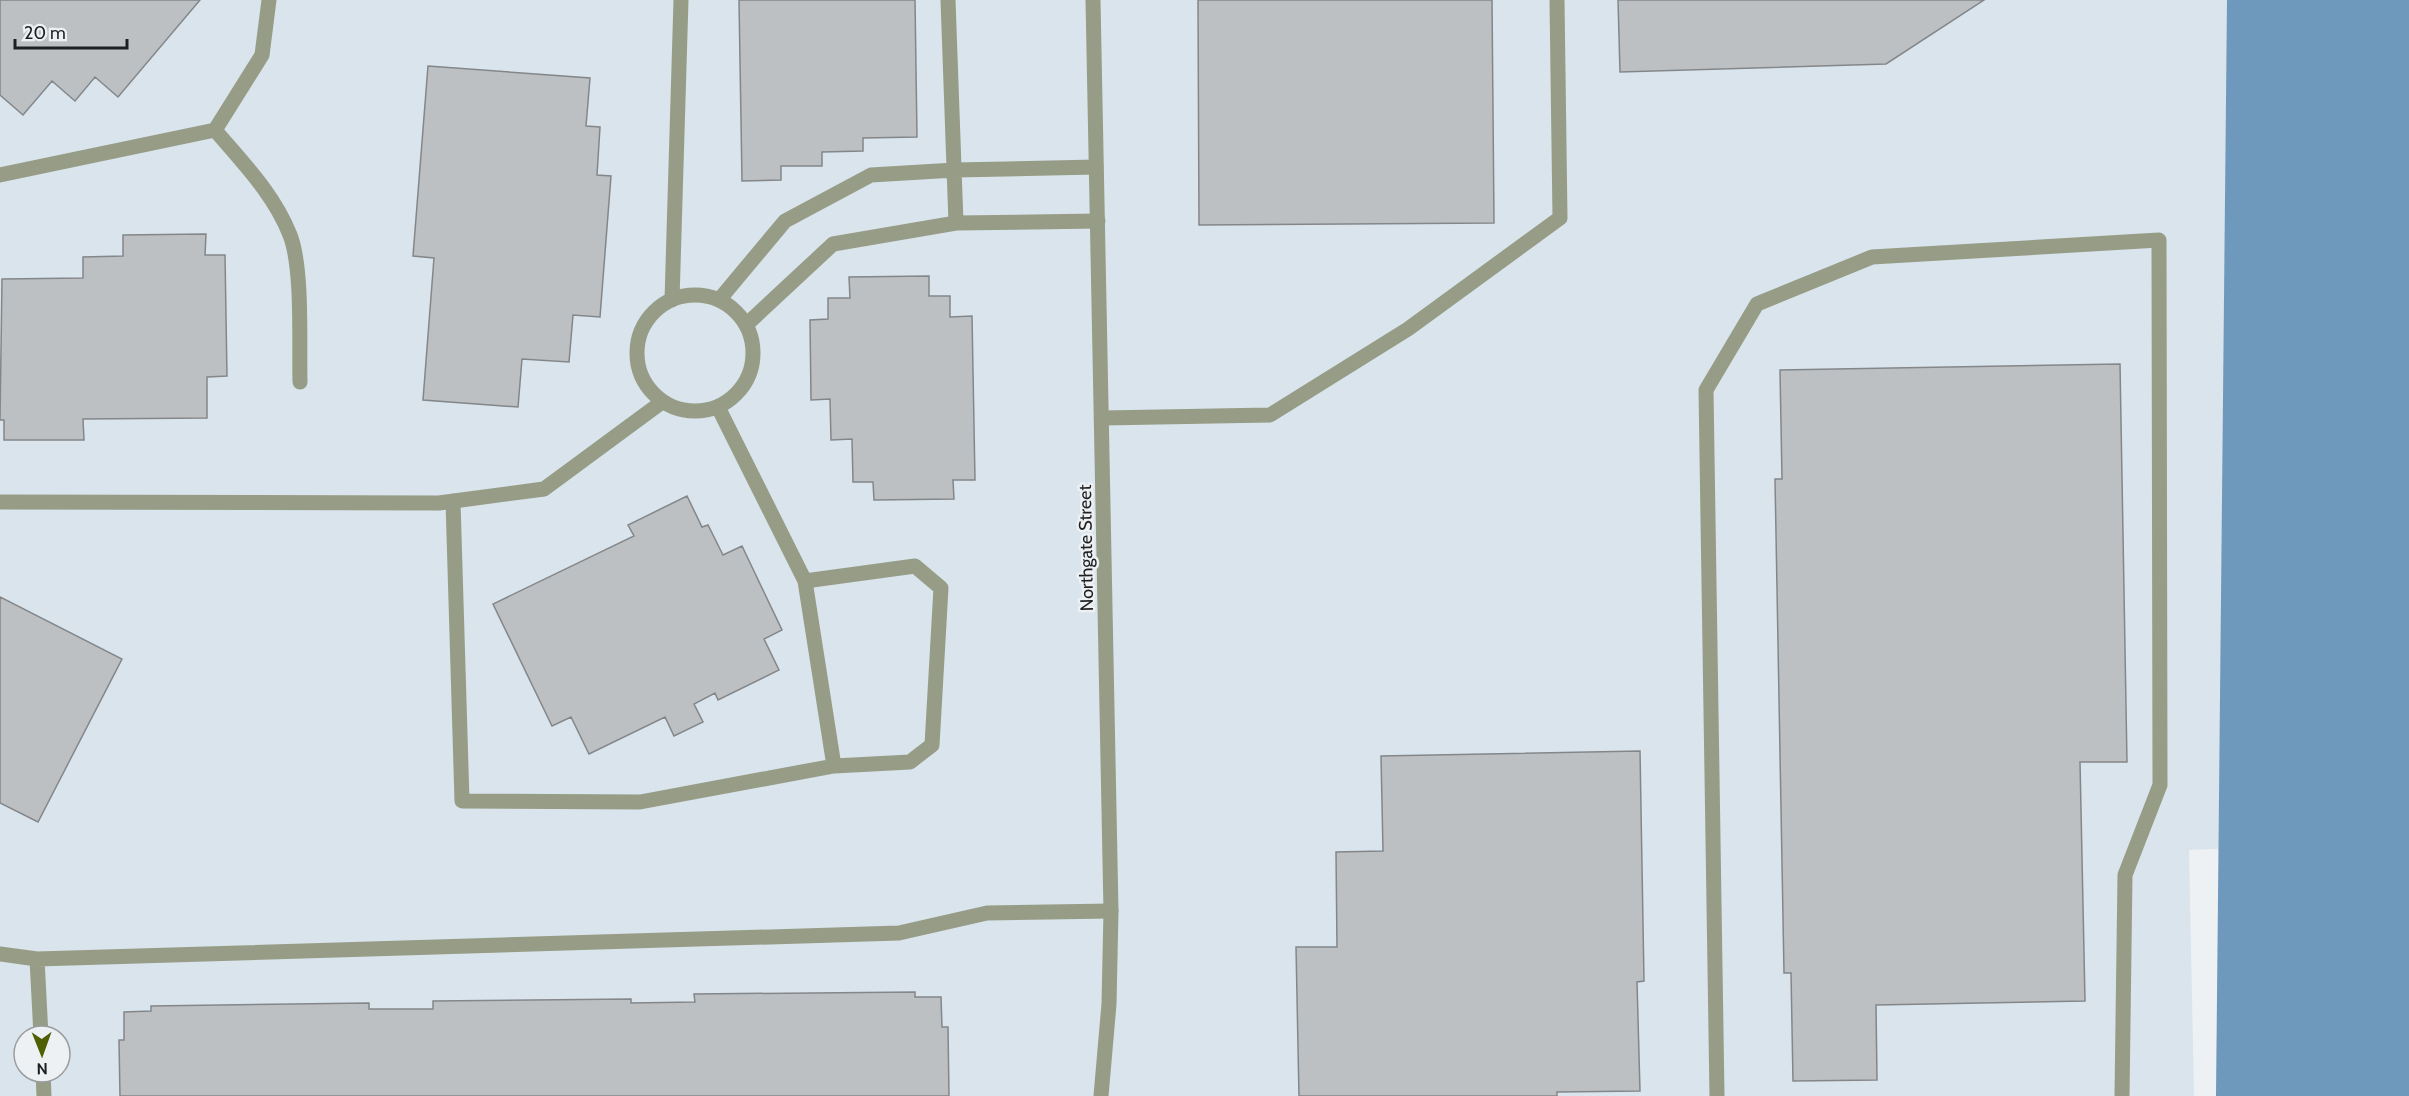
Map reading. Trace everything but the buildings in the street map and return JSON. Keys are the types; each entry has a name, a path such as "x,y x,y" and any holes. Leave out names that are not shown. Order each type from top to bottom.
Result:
{"street":[{"path":"0,174 215,130 262,55 269,0"},
{"path":"672,300 681,0"},
{"path":"948,0 956,223"},
{"name":"Northgate Street","path":"1093,0 1111,911 1109,1004 1101,1096"},
{"path":"1103,418 1270,415 1408,329 1560,218 1557,0"},
{"path":"215,130 265,188 290,234 296,257 300,382"},
{"path":"719,300 785,221 871,175 955,170 1096,167"},
{"path":"746,325 833,244 956,223 1098,221"},
{"path":"1717,1096 1706,390 1757,304 1872,257 2159,240 2160,785 2125,874 2122,1096"},
{"path":"701,295 719,300 735,310 746,325 753,344 753,363 746,381 735,397 718,407 699,411 680,410 662,402 648,389 639,372 636,352 639,333 649,316 672,300 701,295"},
{"path":"0,502 453,501 544,489 662,402"},
{"path":"718,407 805,581 834,766"},
{"path":"453,501 462,801 640,802 834,766 910,762 932,745 941,588 915,566 805,581"},
{"path":"0,954 37,959 899,933 987,913 1111,911"},
{"path":"37,959 40,1024"}],"shaded area":[{"path":"0,0 2227,0 2235,848 2189,850 2194,1096 0,1096"}],"water":[{"path":"2227,0 2409,0 2409,1096 2216,1096"}]}
